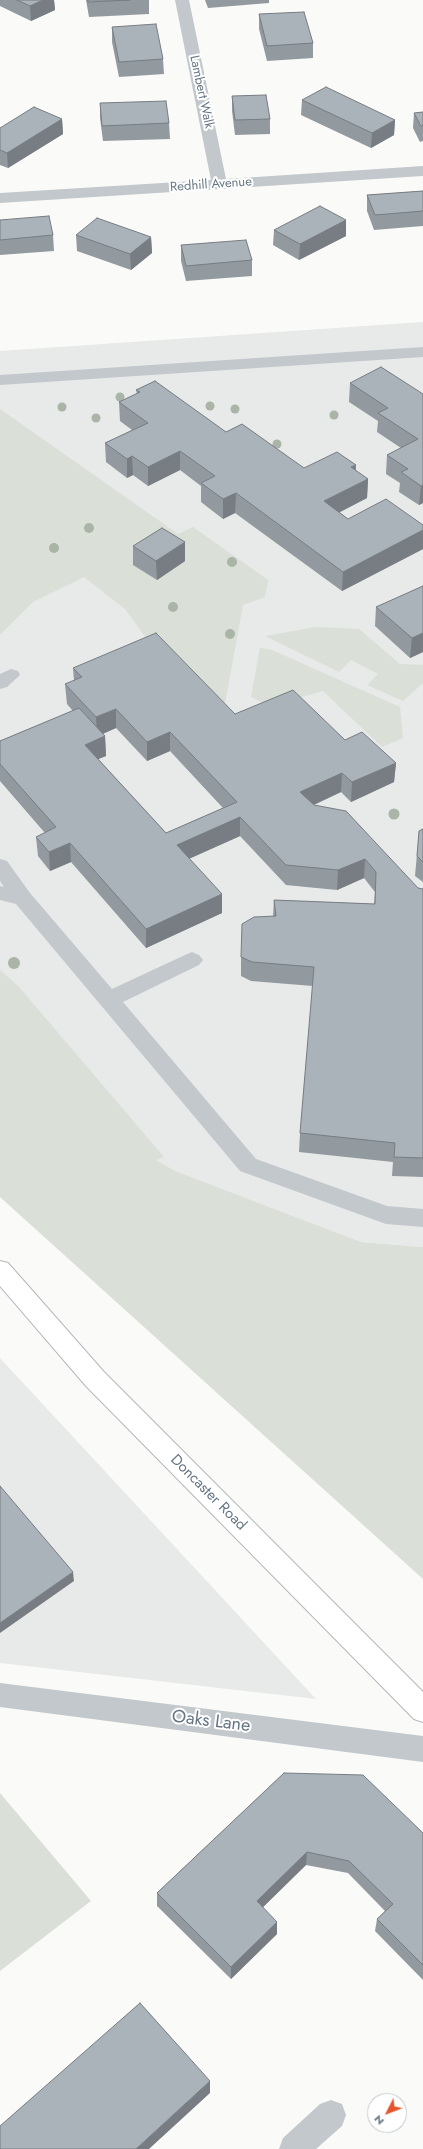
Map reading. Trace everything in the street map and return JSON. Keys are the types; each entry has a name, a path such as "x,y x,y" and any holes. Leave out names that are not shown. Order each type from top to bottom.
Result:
{"highway":[{"name":"Doncaster Road","path":"0,1270 95,1379 423,1710"}],"street":[{"name":"Lambert Walk","path":"182,0 220,184"},
{"name":"Redhill Avenue","path":"0,198 423,171"},
{"path":"0,380 423,352"},
{"path":"0,866 23,898 248,1166 386,1215 423,1218"},
{"path":"0,893 23,898"},
{"path":"109,1000 192,960"},
{"name":"Oaks Lane","path":"0,1695 423,1749"},
{"path":"294,2149 331,2115"}],"shaded area":[{"path":"423,322 423,1247 361,1242 174,1171 156,1160 0,1083 0,351"},
{"path":"0,409 178,534 193,527 268,580 265,597 243,605 222,720 155,650 125,609 84,577 33,602 0,635"},
{"path":"316,627 359,629 400,664 423,665 423,683 403,701 367,685 378,674 351,660 339,672 265,636"},
{"path":"260,648 272,650 400,707 403,738 382,747 323,691 270,706 251,697"},
{"path":"0,970 19,987 164,1157 156,1160 175,1171 361,1242 423,1247 423,1579 0,1197"},
{"path":"0,1358 316,1699 0,1663"},
{"path":"0,1793 91,1901 0,1971"}],"building":[{"path":"17,0 43,0 30,6"},
{"path":"88,0 130,0 88,2"},
{"path":"304,12 313,43 267,46 259,14"},
{"path":"156,24 163,59 119,62 112,27"},
{"path":"326,87 395,120 372,133 302,100"},
{"path":"266,95 270,119 235,120 232,96"},
{"path":"166,101 169,123 102,126 100,103"},
{"path":"34,107 62,119 7,153 0,150 0,128"},
{"path":"423,112 423,126 421,126 414,113"},
{"path":"423,191 423,211 375,215 367,195"},
{"path":"320,206 346,220 300,244 274,230"},
{"path":"49,216 53,235 0,240 0,220"},
{"path":"97,218 151,237 130,254 76,235"},
{"path":"246,240 252,260 186,266 181,245"},
{"path":"381,367 423,394 423,485 421,486 401,472 408,469 387,455 418,439 378,413 388,408 350,383"},
{"path":"155,381 226,432 242,424 304,468 337,452 356,465 351,467 368,479 324,501 348,519 386,499 423,525 423,530 343,572 236,493 223,499 201,483 215,476 180,451 148,467 132,456 127,459 105,443 148,423 119,402 140,392 136,390"},
{"path":"162,528 185,542 156,561 133,546"},
{"path":"423,586 423,633 412,638 376,607"},
{"path":"156,633 235,714 293,690 345,740 362,732 396,763 352,782 342,773 300,792 314,805 346,811 418,888 423,889 423,1158 394,1157 395,1143 300,1133 314,967 252,962 241,957 242,924 254,917 276,916 274,900 375,904 376,872 365,859 338,870 286,865 240,817 177,845 222,894 146,929 70,843 49,852 36,837 56,827 0,764 0,741 79,708 105,736 85,745 166,833 237,802 170,732 147,742 116,709 96,717 65,684 82,677 73,668"},
{"path":"423,829 423,862 417,856 419,831"},
{"path":"0,1486 73,1572 0,1623"},
{"path":"284,1773 363,1775 423,1833 423,1965 377,1919 393,1904 349,1861 307,1852 257,1901 277,1922 231,1967 157,1893"},
{"path":"140,2003 210,2081 136,2149 0,2149 0,2126"}]}
